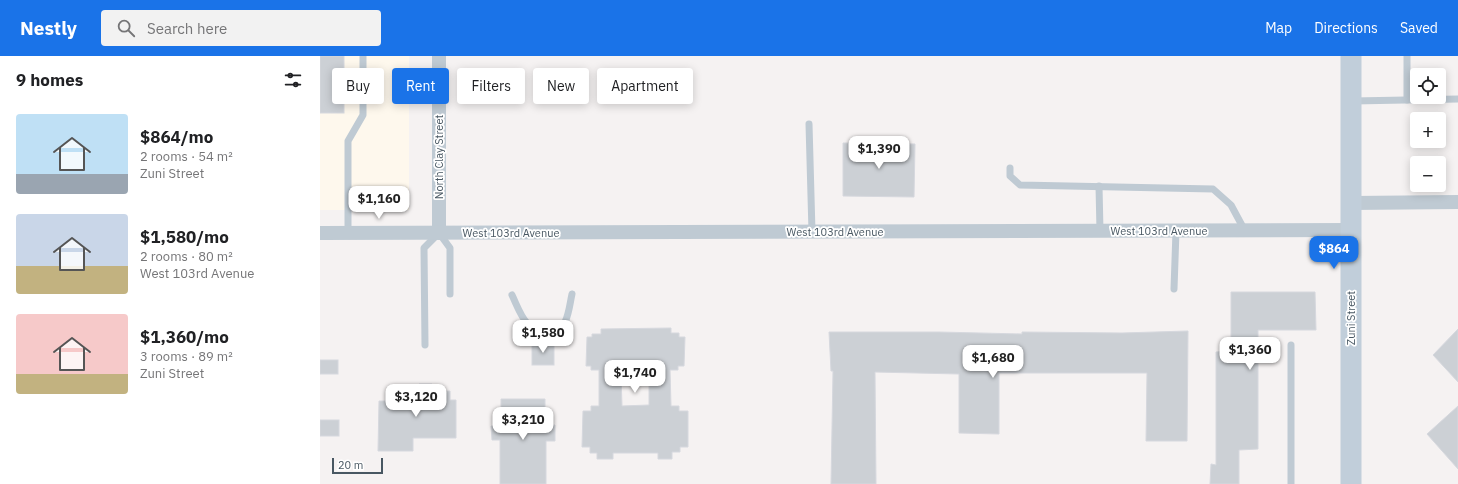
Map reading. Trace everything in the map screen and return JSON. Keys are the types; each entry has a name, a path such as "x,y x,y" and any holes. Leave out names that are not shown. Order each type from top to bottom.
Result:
{"street":[{"name":"North Clay Street","path":"439,56 439,233"},
{"name":"Zuni Street","path":"1351,56 1351,484"},
{"path":"1351,203 1458,202"},
{"name":"West 103rd Avenue","path":"320,233 1351,230"}],"lane":[{"path":"348,233 348,141 363,115 363,56"},
{"path":"1407,56 1407,100"},
{"path":"1351,101 1458,99"},
{"path":"809,124 812,232"},
{"path":"1010,168 1010,176 1020,185 1213,189 1231,205 1245,231"},
{"path":"1099,186 1100,231"},
{"path":"1174,289 1176,231"},
{"path":"425,345 424,248 439,233 450,248 450,294"},
{"path":"512,295 530,327 541,331 555,330 564,322 572,294"},
{"path":"1291,346 1291,484"}],"shaded area":[{"path":"320,56 409,56 409,68 392,68 392,104 409,104 409,210 320,210"}],"building":[{"path":"320,56 344,56 344,68 332,68 332,104 344,104 344,113 320,113"},
{"path":"843,143 915,144 914,197 843,196"},
{"path":"1231,292 1315,292 1316,330 1258,330 1258,449 1239,450 1239,484 1210,484 1211,464 1216,465 1216,352 1231,351"},
{"path":"671,328 671,333 679,333 679,337 685,337 684,366 678,366 678,370 670,370 671,406 679,406 679,411 688,411 688,447 680,447 680,452 672,452 672,459 658,459 658,453 613,453 613,459 597,459 597,453 590,453 590,447 582,447 583,411 591,411 591,406 599,406 599,370 591,370 591,366 586,366 587,337 592,337 592,334 601,334 601,329","holes":["621,375 649,375 649,405 622,406"]},
{"path":"1458,329 1458,382 1433,355"},
{"path":"1188,331 1187,441 1146,441 1147,373 999,373 999,434 959,433 959,374 875,372 876,484 831,484 833,371 831,371 829,332 1022,334 1022,332 1122,333"},
{"path":"532,344 554,344 554,365 532,365"},
{"path":"320,360 338,360 338,374 320,374"},
{"path":"419,384 432,384 432,391 450,391 450,400 456,400 456,438 413,438 413,451 378,451 379,401 396,401 396,391 419,391"},
{"path":"501,399 545,399 545,419 548,419 548,425 555,425 555,441 546,441 546,484 500,484 500,440 492,440 491,426 498,426 498,419 501,419"},
{"path":"1458,406 1458,469 1427,434"},
{"path":"320,420 339,420 339,436 320,436"}]}
